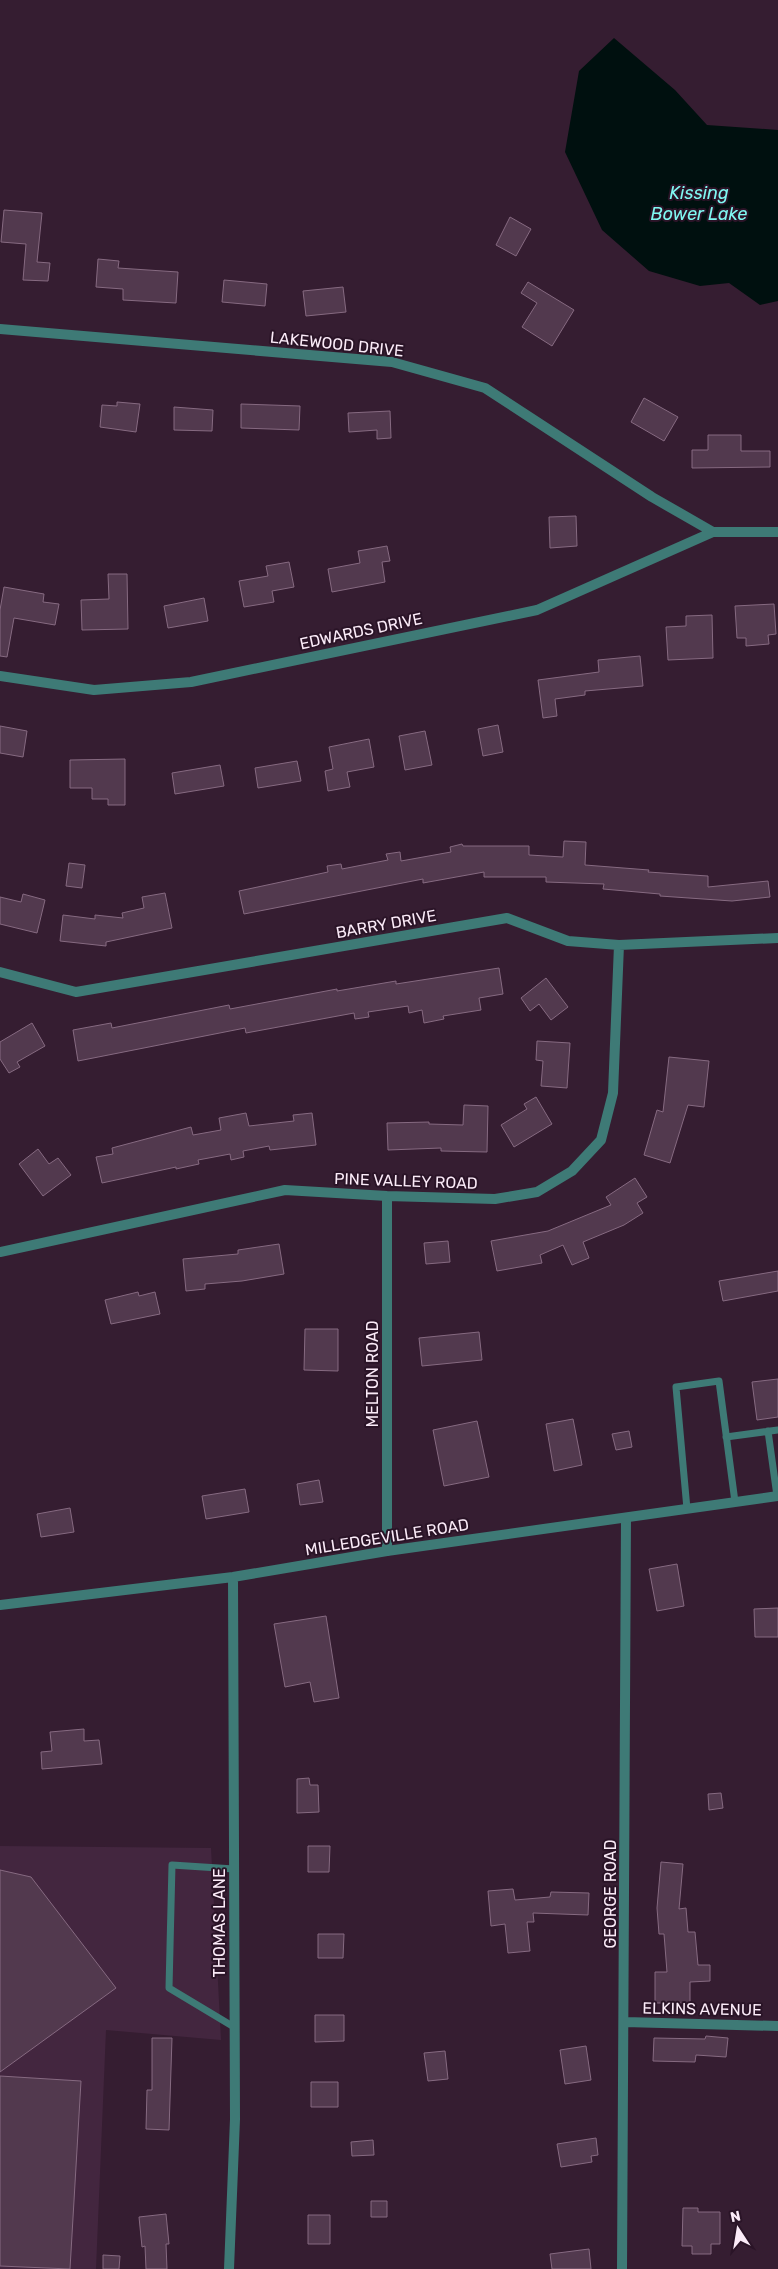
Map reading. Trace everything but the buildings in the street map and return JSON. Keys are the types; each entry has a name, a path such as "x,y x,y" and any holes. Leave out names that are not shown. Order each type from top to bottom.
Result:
{"street":[{"name":"LAKEWOOD DRIVE","path":"0,329 392,362 485,388 652,497 713,532 778,532"},
{"name":"EDWARDS DRIVE","path":"0,676 94,690 190,682 537,610 713,532"},
{"name":"BARRY DRIVE","path":"0,972 76,992 507,918 568,941 619,945 778,938"},
{"name":"PINE VALLEY ROAD","path":"0,1252 285,1190 387,1196 495,1199 537,1192 572,1170 601,1140 614,1092 619,945"},
{"name":"MELTON ROAD","path":"387,1196 387,1551"},
{"name":"MILLEDGEVILLE ROAD","path":"0,1605 233,1577 387,1551 778,1496"},
{"name":"GEORGE ROAD","path":"622,2269 626,1518"},
{"name":"THOMAS LANE","path":"229,2269 235,2119 233,1577"},
{"name":"ELKINS AVENUE","path":"624,2022 778,2026"}],"lane":[{"path":"687,1509 676,1388 719,1382 735,1502"},
{"path":"726,1437 778,1430"},
{"path":"768,1431 778,1496"},
{"path":"234,1869 172,1865 169,1988 234,2027"}],"shaded area":[{"path":"0,1846 211,1848 221,2040 106,2030 96,2269 0,2269"}],"water":[{"name":"Kissing Bower Lake","path":"614,38 675,90 707,125 778,130 778,301 760,305 729,283 700,286 649,271 602,230 565,152 579,71"}]}
